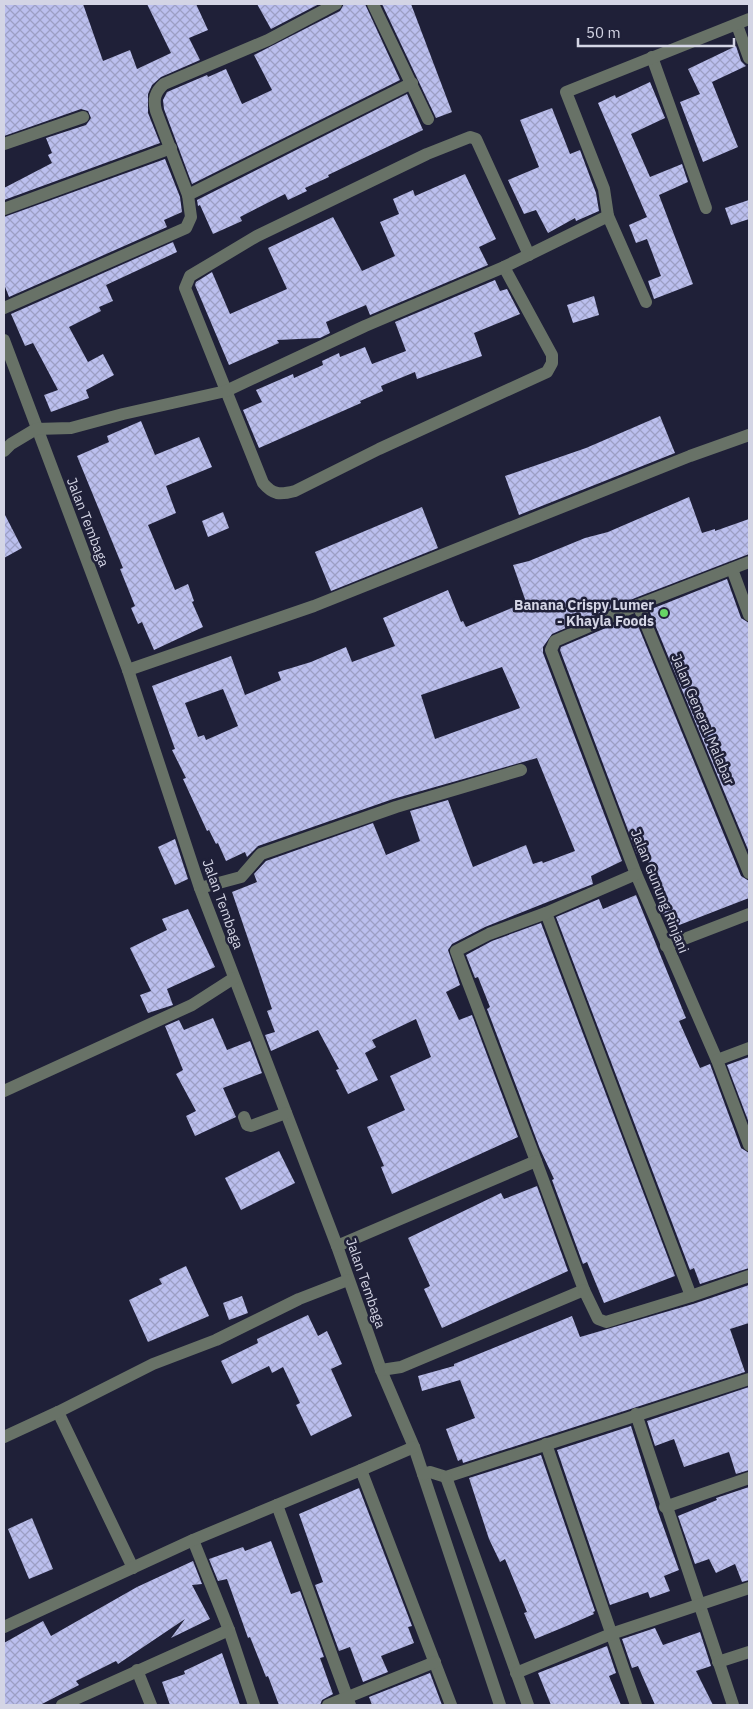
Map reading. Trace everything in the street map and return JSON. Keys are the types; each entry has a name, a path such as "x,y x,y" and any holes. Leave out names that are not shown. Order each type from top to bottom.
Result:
{"street":[{"path":"4,308 186,228 191,217 188,195 154,102 158,89 164,84 268,40 336,4"},
{"path":"373,4 428,119"},
{"path":"646,302 608,216 604,189 566,92 749,20"},
{"path":"737,25 749,58"},
{"path":"652,57 706,208"},
{"path":"188,195 412,83"},
{"path":"4,144 83,117"},
{"path":"504,267 552,355 552,363 547,372 379,449 295,492 280,495 270,491 263,483 185,288 190,276 257,236 427,154 470,136 476,139 529,255"},
{"path":"4,209 171,148"},
{"path":"6,448 36,429 71,428 123,414 226,391 365,326 504,267 608,216"},
{"name":"Jalan Tembaga","path":"4,340 128,670 200,888 234,978 276,1116 337,1246 381,1370 414,1447 500,1705"},
{"path":"128,670 314,606 681,460 749,435"},
{"path":"638,605 749,562"},
{"path":"732,569 749,615"},
{"name":"Jalan Gunung Rinjani","path":"638,605 555,641 551,650 636,874 717,1060 749,1145"},
{"name":"Jalan General Malabar","path":"638,605 749,873"},
{"path":"200,888 241,877 261,854 396,807 521,770"},
{"path":"636,874 546,914 459,948 455,953 584,1290 598,1319 604,1322 691,1296 749,1276"},
{"path":"546,914 691,1296"},
{"path":"666,946 749,914"},
{"path":"4,1091 192,1005 234,978"},
{"path":"717,1060 749,1048"},
{"path":"244,1117 249,1126 276,1116"},
{"path":"337,1246 536,1161"},
{"path":"4,1437 153,1364 216,1340 299,1299 348,1280"},
{"path":"381,1370 401,1367 584,1290"},
{"path":"423,1474 430,1472 446,1477 749,1379"},
{"path":"58,1412 133,1568"},
{"path":"636,1414 665,1507 733,1705"},
{"path":"546,1444 636,1705"},
{"path":"4,1627 193,1540 395,1457 414,1447"},
{"path":"361,1470 451,1705"},
{"path":"446,1477 528,1705"},
{"path":"665,1507 749,1478"},
{"path":"277,1505 349,1702"},
{"path":"193,1540 229,1630 254,1705"},
{"path":"516,1673 611,1634 749,1588"},
{"path":"62,1705 229,1630"},
{"path":"718,1662 749,1652"},
{"path":"328,1705 349,1702 435,1662"},
{"path":"138,1670 151,1705"}],"building":[{"path":"4,4 83,4 103,61 130,50 137,69 171,53 147,4 196,4 208,30 189,38 200,60 161,77 152,85 148,94 148,113 160,143 4,200 4,188 52,163 48,155 52,153 46,138 86,125 91,118 88,111 81,109 4,136"},
{"path":"257,4 319,4 271,29"},
{"path":"344,4 365,4 400,80 192,184 164,109 163,100 167,92 226,69 242,104 272,90 254,55 340,11"},
{"path":"382,4 411,4 452,112 436,118"},
{"path":"736,46 741,61 746,66 712,82 738,147 703,162 680,102 700,94 688,69"},
{"path":"650,82 665,118 631,134 650,177 682,164 688,182 659,195 693,284 654,299 648,281 661,276 647,239 636,243 629,225 647,217 598,103 615,95 616,98"},
{"path":"407,94 423,130 328,175 329,177 305,188 307,191 288,200 285,194 240,217 242,221 213,234 200,205 198,206 197,200"},
{"path":"552,108 570,154 580,150 596,193 599,211 576,221 575,218 548,233 536,210 524,214 508,180 539,167 520,120"},
{"path":"165,159 180,197 182,212 164,220 167,227 9,297 4,284 4,217"},
{"path":"465,174 496,239 479,247 488,265 370,315 366,305 326,322 330,333 320,338 277,340 279,343 229,365 195,285 196,282 212,272 230,314 287,289 268,248 333,217 362,271 395,256 380,222 399,214 393,199 413,190 415,196"},
{"path":"749,200 749,219 731,225 725,208"},
{"path":"173,242 177,252 106,285 113,301 99,307 101,311 69,327 88,362 103,354 114,375 86,390 89,398 51,412 44,395 58,390 33,343 25,346 11,314"},
{"path":"495,280 500,291 507,289 520,314 474,333 482,356 417,379 415,372 381,386 383,391 360,401 361,403 259,448 243,410 262,402 256,390 293,374 294,378 323,365 322,361 339,353 340,357 365,347 372,364 406,351 395,322"},
{"path":"594,296 599,315 573,323 567,305"},
{"path":"660,416 675,453 519,515 505,476 586,448"},
{"path":"141,421 155,455 199,437 212,467 166,486 176,513 148,525 175,590 188,584 194,601 192,602 203,627 154,650 142,622 138,624 131,608 135,606 120,569 123,568 77,456 109,442 107,436"},
{"path":"689,497 702,533 715,529 715,531 749,519 749,554 635,598 552,634 543,647 543,653 622,861 591,876 593,884 485,927 452,944 448,950 460,985 446,992 459,1020 472,1015 518,1137 392,1194 381,1167 384,1166 367,1127 405,1110 390,1076 431,1057 416,1019 372,1040 376,1047 365,1053 378,1080 348,1094 336,1070 339,1069 318,1030 271,1051 265,1035 275,1032 267,1011 272,1009 232,892 257,882 254,874 266,861 373,823 386,855 420,841 410,811 448,800 473,867 526,845 533,864 542,861 543,863 575,851 537,758 393,799 258,846 247,857 245,852 226,861 218,843 216,844 209,830 207,831 183,779 186,778 172,750 175,749 152,686 231,656 245,695 281,680 278,672 311,662 346,647 352,662 395,646 383,618 448,590 461,622 463,621 466,627 526,602 513,565 529,561 585,538 608,532","holes":["502,667 520,708 435,739 421,695","223,689 238,726 206,740 204,735 198,737 185,703"]},
{"path":"422,507 438,548 331,591 315,552"},
{"path":"223,512 229,528 208,537 202,521"},
{"path":"4,513 22,548 4,558"},
{"path":"727,579 741,618 749,623 749,852 649,610"},
{"path":"634,616 741,876 749,881 749,898 669,929 652,889 658,887 644,851 637,854 560,650 561,647"},
{"path":"175,839 188,879 175,885 158,847"},
{"path":"636,895 686,1018 679,1021 700,1068 710,1064 741,1148 749,1153 749,1268 700,1284 694,1268 690,1270 556,917 599,899 603,909"},
{"path":"188,909 215,967 167,989 173,1005 148,1013 140,995 151,991 130,948 167,930 162,919"},
{"path":"541,923 675,1276 604,1303 587,1262 583,1264 552,1180 554,1179 540,1149 487,1009 490,1007 478,977 475,978 466,955 492,941"},
{"path":"213,1018 227,1050 250,1041 262,1073 223,1088 236,1117 195,1136 186,1116 196,1111 176,1074 183,1070 165,1026 179,1020 184,1030"},
{"path":"749,1057 749,1123 727,1065"},
{"path":"279,1151 295,1183 241,1210 225,1178"},
{"path":"537,1186 568,1271 442,1328 424,1289 430,1286 408,1238 501,1193 504,1199"},
{"path":"186,1266 209,1316 148,1342 129,1300 162,1284 159,1279"},
{"path":"749,1285 749,1323 730,1329 745,1372 463,1463 462,1459 458,1461 446,1429 475,1418 460,1380 422,1391 418,1376 454,1366 454,1364 572,1316 580,1337 693,1304"},
{"path":"242,1296 248,1313 229,1320 223,1303"},
{"path":"308,1315 318,1336 327,1331 342,1364 331,1369 352,1416 311,1436 296,1405 300,1403 283,1367 272,1373 269,1366 232,1384 221,1361 258,1343 257,1339"},
{"path":"749,1387 749,1470 736,1474 729,1452 684,1467 674,1439 655,1446 647,1421"},
{"path":"631,1426 657,1509 679,1570 664,1576 670,1591 650,1598 648,1592 610,1605 557,1450"},
{"path":"541,1455 595,1611 593,1612 594,1614 535,1639 524,1613 527,1612 505,1559 500,1562 489,1539 469,1478"},
{"path":"749,1487 749,1580 742,1582 735,1564 716,1573 709,1559 695,1564 678,1516 717,1500 716,1498"},
{"path":"359,1488 412,1626 408,1627 414,1643 381,1656 388,1672 363,1682 350,1647 339,1651 315,1585 323,1582 299,1514"},
{"path":"32,1518 53,1569 29,1579 8,1529"},
{"path":"271,1541 291,1594 300,1591 324,1657 320,1658 333,1694 322,1700 320,1705 279,1705 250,1637 248,1638 227,1579 218,1581 209,1559 243,1547 245,1551"},
{"path":"193,1561 202,1584 192,1585 210,1619 171,1638 185,1619 118,1664 116,1661 76,1681 79,1685 40,1705 4,1705 4,1643 43,1621 51,1636 137,1587"},
{"path":"655,1628 663,1645 700,1632 711,1666 696,1671 713,1705 655,1705 638,1666 632,1668 622,1639"},
{"path":"607,1646 616,1673 609,1676 621,1705 551,1705 538,1673"},
{"path":"222,1653 240,1705 170,1705 162,1682 185,1674 184,1671"},
{"path":"430,1673 442,1705 372,1705 369,1697"}],"place":[{"name":"Banana Crispy Lumer - Khayla Foods","path":"664,613"}]}
